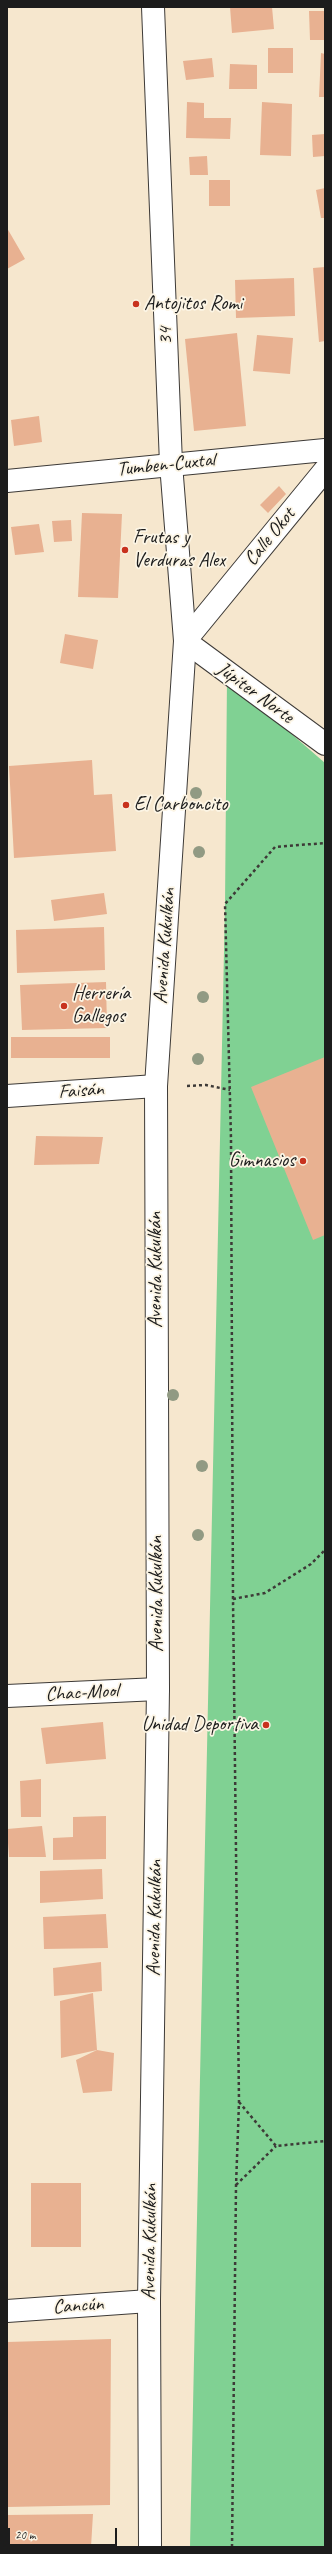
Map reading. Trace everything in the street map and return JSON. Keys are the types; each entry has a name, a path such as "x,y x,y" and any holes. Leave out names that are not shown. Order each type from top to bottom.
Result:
{"street":[{"name":"34","path":"153,7 172,464 185,641"},
{"name":"Tumben-Cuxtal","path":"7,481 325,450"},
{"name":"Calle Okot","path":"185,641 325,470"},
{"name":"Júpiter Norte","path":"185,641 325,744"},
{"name":"Avenida Kukulkán","path":"150,2547 150,2302 158,1689 156,1086 185,641"},
{"name":"Faisán","path":"7,1096 156,1086"},
{"name":"Chac-Mool","path":"7,1696 158,1689"},
{"name":"Cancún","path":"7,2311 150,2302"}],"path":[{"path":"232,2547 236,2186 239,2102 233,1600 230,1090 225,904 274,847 325,843"},
{"path":"156,1086 206,1085 230,1090"},
{"path":"233,1600 265,1593 311,1564 325,1550"},
{"path":"239,2102 276,2146"},
{"path":"236,2186 276,2146 325,2141"}],"green space":[{"name":"Unidad Deportiva","path":"227,678 325,763 325,2547 190,2547 225,904"}],"building":[{"path":"230,7 272,7 274,29 232,33"},
{"path":"309,11 325,11 325,40 310,40"},
{"path":"268,48 293,48 293,73 268,73"},
{"path":"321,53 325,54 325,97 319,97"},
{"path":"212,58 214,77 186,80 183,61"},
{"path":"230,64 257,65 257,89 229,89"},
{"path":"187,102 204,103 204,118 231,118 230,139 186,138"},
{"path":"262,102 292,104 291,156 260,155"},
{"path":"325,134 325,156 313,157 312,135"},
{"path":"207,156 208,175 190,175 189,157"},
{"path":"209,180 230,180 230,206 209,206"},
{"path":"325,188 325,218 321,218 316,190"},
{"path":"7,228 25,259 7,269"},
{"path":"325,267 325,341 319,342 313,268"},
{"path":"294,278 295,316 236,318 235,280"},
{"path":"237,333 246,426 194,431 185,339"},
{"path":"257,335 293,338 290,374 253,371"},
{"path":"39,416 42,442 14,446 11,420"},
{"path":"279,486 286,494 268,513 260,505"},
{"path":"82,513 122,514 118,598 78,597"},
{"path":"71,520 72,541 54,542 52,521"},
{"path":"39,524 44,552 15,555 11,527"},
{"path":"65,634 98,640 93,669 60,663"},
{"path":"92,760 94,795 112,794 116,851 14,858 9,766"},
{"path":"104,893 107,914 54,921 51,900"},
{"path":"104,927 105,970 17,973 16,930"},
{"name":"Herrería Gallegos","path":"106,982 107,1028 22,1030 20,985"},
{"path":"11,1037 110,1037 110,1058 11,1058"},
{"name":"Gimnasios","path":"325,1057 325,1235 313,1240 251,1087"},
{"path":"36,1136 103,1137 99,1164 34,1165"},
{"path":"103,1722 106,1759 46,1764 41,1728"},
{"path":"41,1779 41,1817 21,1817 20,1781"},
{"path":"106,1816 106,1859 53,1860 53,1838 73,1837 73,1817"},
{"path":"42,1826 46,1857 9,1857 7,1829"},
{"path":"102,1869 103,1899 40,1903 40,1871"},
{"path":"106,1914 108,1948 44,1949 43,1917"},
{"path":"101,1962 102,1991 54,1996 53,1968"},
{"path":"93,1993 97,2050 61,2058 60,2001"},
{"path":"97,2050 114,2053 112,2091 83,2093 76,2060"},
{"path":"31,2183 81,2183 81,2247 31,2247"},
{"path":"111,2339 110,2505 7,2507 7,2342"},
{"path":"93,2514 91,2547 7,2547 7,2515"}],"place":[{"name":"Antojitos Romi","path":"136,304"},
{"name":"Frutas y Verduras Alex","path":"125,550"},
{"name":"El Carboncito","path":"126,805"},
{"name":"Herrería Gallegos","path":"64,1006"},
{"name":"Gimnasios","path":"303,1161"},
{"name":"Unidad Deportiva","path":"266,1725"}]}
